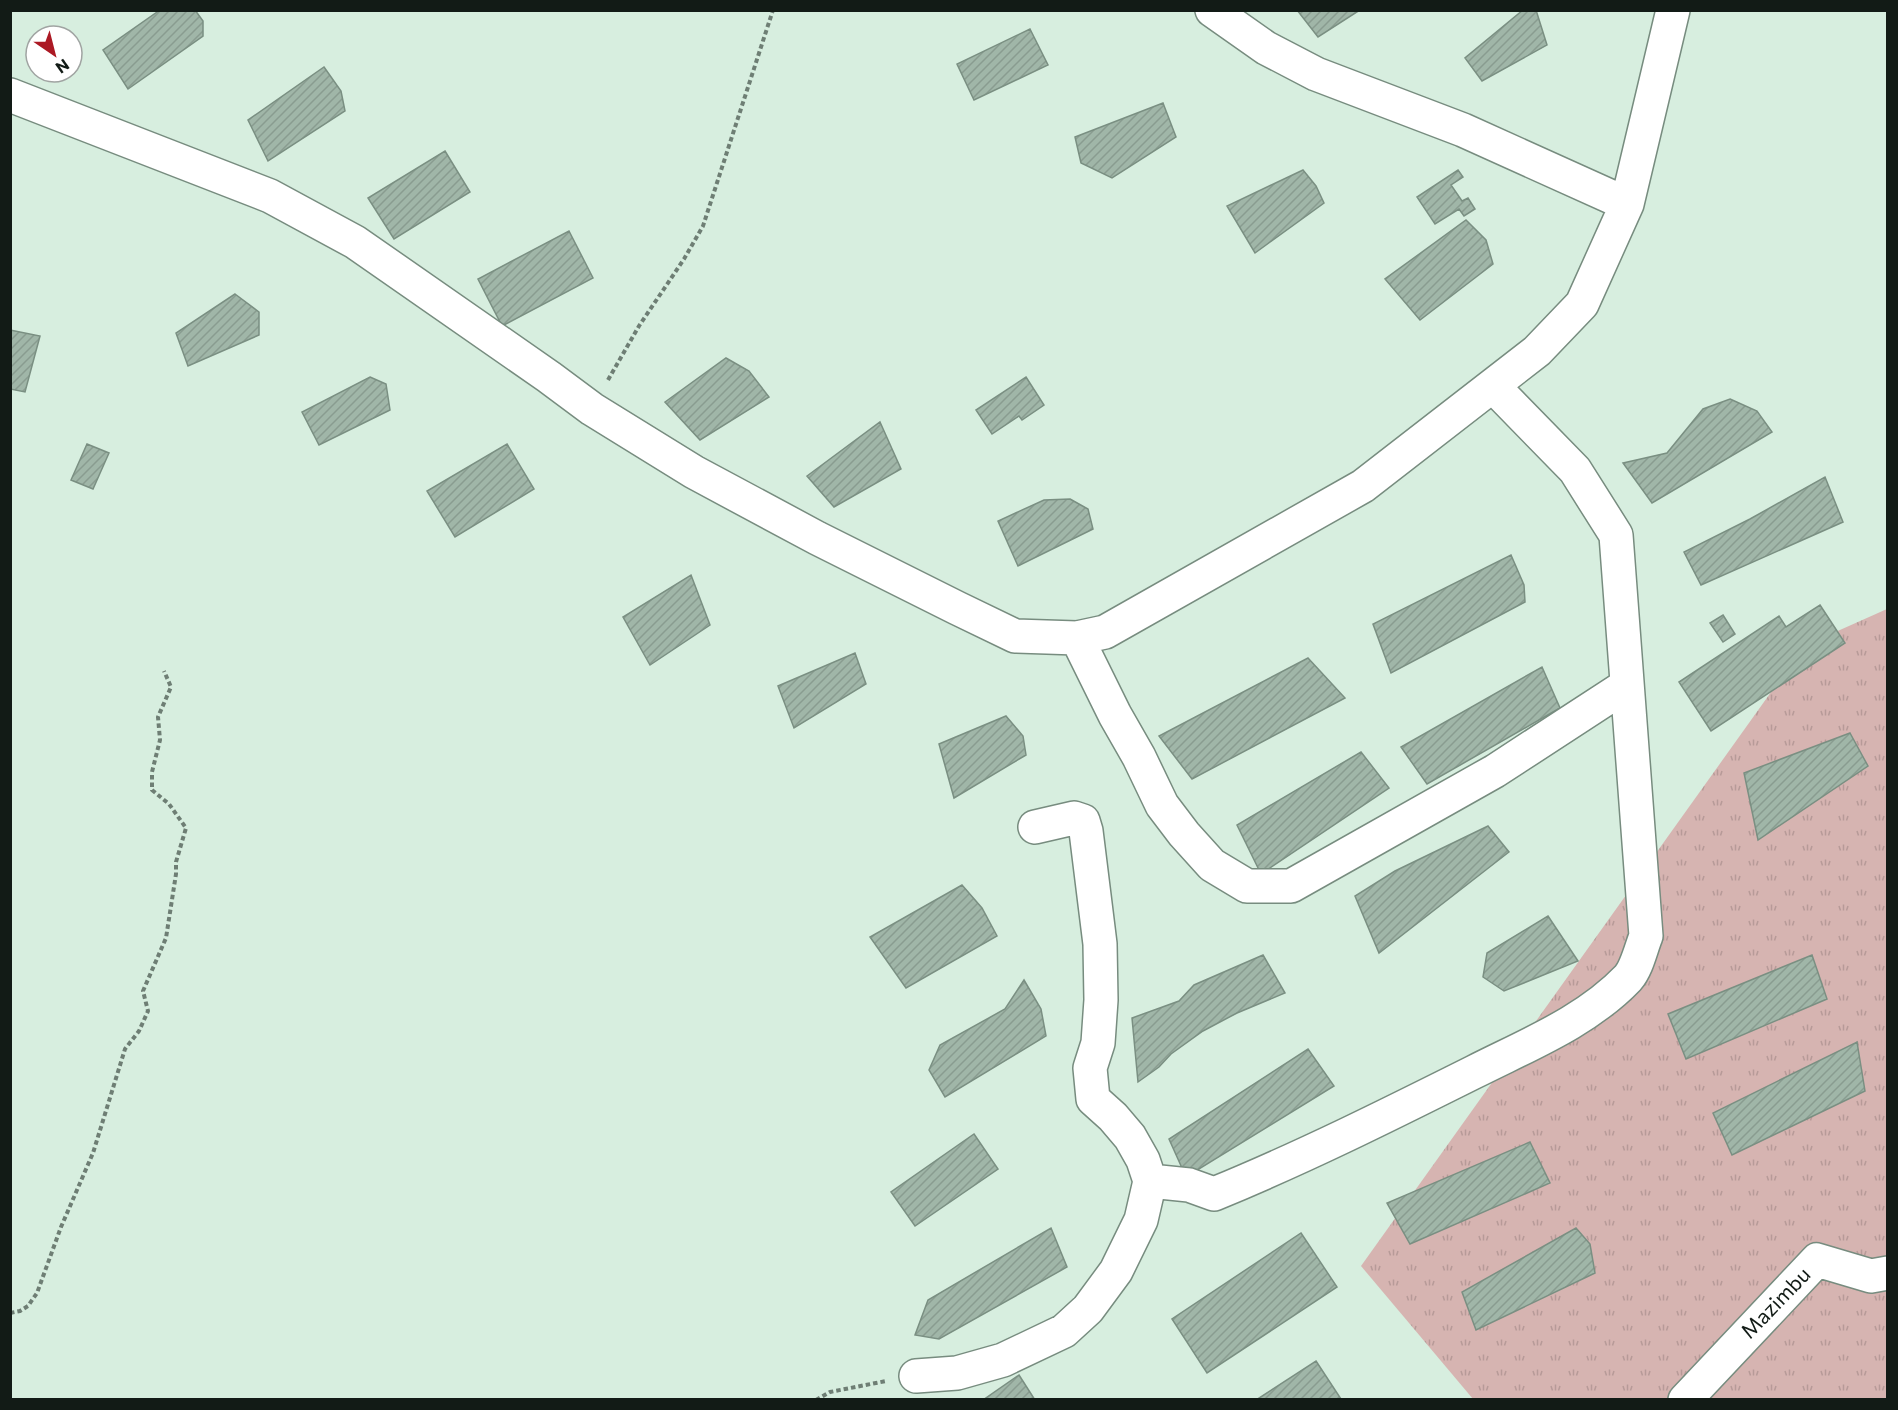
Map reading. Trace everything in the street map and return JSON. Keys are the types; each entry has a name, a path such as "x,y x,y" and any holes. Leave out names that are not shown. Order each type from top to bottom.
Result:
{"street":[{"path":"1212,10 1266,48 1316,74 1463,130 1628,204"},
{"path":"10,95 279,201 355,242 592,409 694,472 828,544 1015,636 1077,638 1105,632 1363,486 1537,351 1582,304 1628,204 1673,10"},
{"path":"1150,1181 1190,1185 1214,1194 1268,1172 1567,1025 1602,1002 1631,975 1646,936 1616,535 1575,470 1493,386"},
{"path":"1077,638 1162,805 1212,865 1247,886 1291,886 1495,771 1627,685"},
{"path":"916,1376 957,1373 1003,1360 1064,1331 1088,1309 1116,1271 1141,1220 1150,1181 1143,1160 1130,1137 1093,1099 1090,1068 1098,1043 1101,1000 1100,944 1083,821 1074,818 1035,827"},
{"name":"Mazimbu","path":"1685,1400 1817,1260 1871,1276 1887,1273"}],"path":[{"path":"592,409 639,326 703,226 772,10"},
{"path":"10,1313 28,1306 37,1293 61,1227 93,1153 125,1049 139,1031 148,1011 143,991 166,938 176,862 186,828 169,804 152,790 152,772 160,740 158,717 171,687 164,671"},
{"path":"816,1400 830,1392 916,1376"}],"green space":[{"path":"1887,609 1887,1399 1473,1399 1361,1266 1804,646"}],"building":[{"path":"160,10 195,10 203,21 203,36 128,89 103,50"},
{"path":"1297,10 1360,10 1318,37"},
{"path":"1523,10 1536,10 1547,45 1482,81 1465,58"},
{"path":"1030,29 1048,65 974,100 957,64"},
{"path":"324,67 341,91 345,111 268,161 248,120"},
{"path":"1163,103 1176,137 1112,178 1081,163 1075,137"},
{"path":"445,151 470,192 394,239 368,198"},
{"path":"1303,170 1316,186 1324,203 1255,253 1227,206"},
{"path":"1458,170 1463,177 1451,185 1462,201 1468,198 1475,209 1464,216 1459,209 1435,224 1417,197"},
{"path":"1466,220 1486,240 1493,264 1420,320 1385,279"},
{"path":"569,231 593,278 502,326 478,279"},
{"path":"235,294 259,312 259,335 188,366 176,333"},
{"path":"10,330 40,336 25,392 10,389"},
{"path":"726,358 749,371 769,397 700,440 665,402"},
{"path":"370,377 386,384 390,410 319,445 302,412"},
{"path":"1026,377 1044,405 1022,420 1019,416 992,434 976,410"},
{"path":"1730,399 1757,411 1772,432 1652,503 1623,463 1667,453 1703,409"},
{"path":"880,422 901,469 834,507 807,476"},
{"path":"87,444 109,453 93,489 71,480"},
{"path":"507,444 534,489 455,537 427,491"},
{"path":"1825,477 1843,522 1701,585 1684,552 1750,519"},
{"path":"1070,499 1088,509 1093,529 1018,566 998,521 1044,500"},
{"path":"1511,555 1524,585 1525,602 1391,673 1373,624"},
{"path":"691,575 710,625 650,665 623,617"},
{"path":"1820,605 1845,643 1711,731 1679,682 1779,616 1786,627"},
{"path":"1723,615 1735,634 1723,642 1710,623"},
{"path":"855,653 866,684 794,728 778,686"},
{"path":"1308,658 1345,698 1192,779 1159,736"},
{"path":"1542,667 1560,708 1427,784 1401,747"},
{"path":"1006,716 1023,736 1026,755 954,798 939,744"},
{"path":"1850,733 1868,766 1758,840 1744,773"},
{"path":"1361,752 1389,788 1261,874 1237,825"},
{"path":"1488,826 1509,852 1379,953 1355,896 1395,871"},
{"path":"962,885 982,908 997,936 906,988 870,937"},
{"path":"1548,916 1578,961 1504,991 1483,977 1487,953"},
{"path":"1263,955 1285,993 1237,1013 1203,1031 1138,1082 1132,1018 1179,1001 1194,985"},
{"path":"1812,955 1827,999 1686,1059 1668,1014"},
{"path":"1024,980 1041,1009 1046,1036 945,1097 929,1070 940,1045 1005,1009"},
{"path":"1857,1042 1865,1091 1732,1155 1713,1113"},
{"path":"1308,1049 1334,1086 1186,1177 1169,1139"},
{"path":"974,1134 998,1169 915,1226 891,1192"},
{"path":"1530,1142 1550,1183 1410,1244 1387,1203"},
{"path":"1051,1228 1067,1267 939,1339 915,1335 928,1300"},
{"path":"1576,1228 1590,1244 1595,1273 1476,1330 1462,1292"},
{"path":"1301,1233 1337,1287 1207,1373 1172,1319"},
{"path":"1316,1361 1341,1399 1256,1400"},
{"path":"1019,1375 1035,1400 983,1400"}]}
